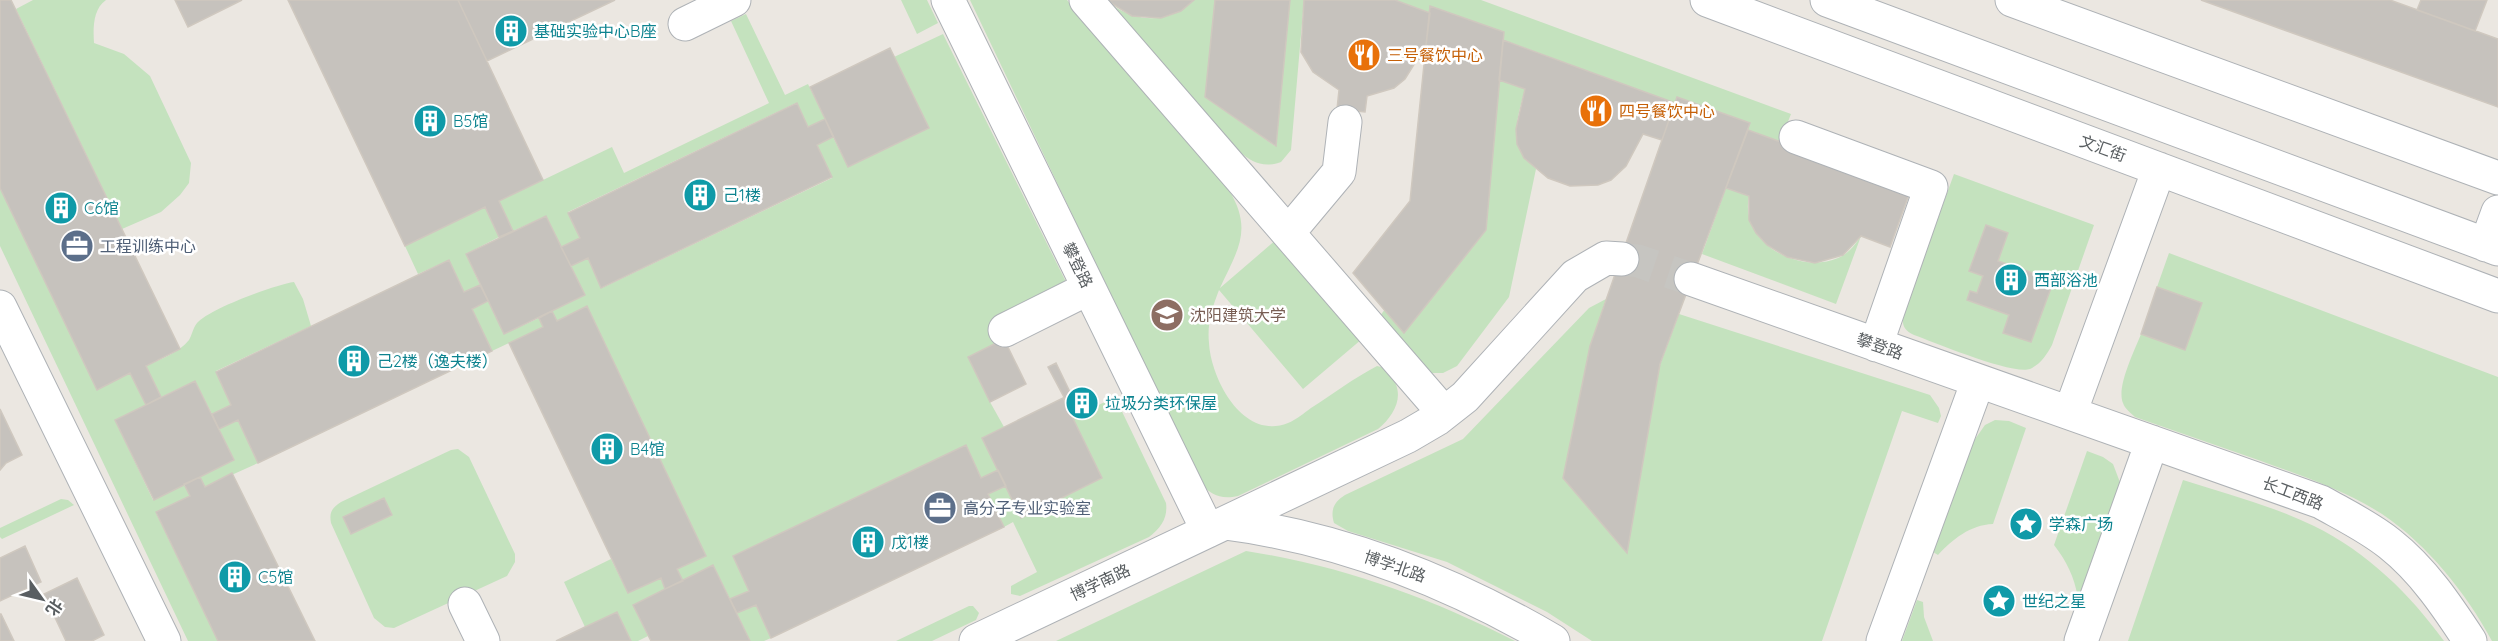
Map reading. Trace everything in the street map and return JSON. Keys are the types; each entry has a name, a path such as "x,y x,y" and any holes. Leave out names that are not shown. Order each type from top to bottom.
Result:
{"street":[{"path":"685,24 734,0"},
{"name":"攀登路","path":"948,0 1089,288 1216,527"},
{"path":"1086,0 1444,413"},
{"path":"1827,0 2492,247 2498,212"},
{"path":"2012,0 2498,178"},
{"name":"文汇街","path":"1723,3 2498,296"},
{"path":"1288,233 1339,172 1345,122"},
{"path":"1796,137 1931,186 1876,345"},
{"path":"2070,413 2159,169"},
{"path":"1216,527 1408,436 1444,413 1465,397 1575,276 1606,258 1623,260"},
{"name":"攀登路","path":"1691,279 2070,413"},
{"path":"1005,330 1089,288"},
{"path":"2,318 76,486 164,641"},
{"path":"1883,641 1978,381"},
{"name":"长工西路","path":"2070,413 2321,502 2391,544 2434,589 2470,641"},
{"path":"2082,641 2152,442"},
{"name":"博学南路","path":"976,641 1216,527"},
{"name":"博学北路","path":"1216,527 1264,528 1362,554 1433,579 1507,614 1553,641"},
{"path":"465,604 483,641"}],"green space":[{"path":"33,0 106,0 98,8 96,14 94,43 124,54 150,76 191,163 189,183 180,195 161,212 122,229 16,9"},
{"path":"901,0 927,0 938,23 917,34"},
{"path":"970,0 1067,0 1229,190 1240,217 1240,239 1220,288 1277,239 1362,339 1303,389 1219,290 1209,323 1211,358 1223,389 1232,403 1244,415 1257,423 1272,426 1288,423 1377,366 1386,371 1394,381 1398,396 1394,410 1378,429 1238,496 1221,497 1203,486"},
{"path":"1194,0 1215,0 1205,97 1275,146 1290,0 1304,0 1291,150 1281,162 1258,163 1239,151 1112,5 1133,15 1154,18 1175,13"},
{"path":"1395,0 1481,0 1791,114 1780,142"},
{"path":"746,14 785,95 808,84 825,119 808,127 796,103 568,212 580,238 561,247 546,216 513,231 499,201 612,147 624,173 769,103 731,21"},
{"path":"943,34 1066,282 1004,339 990,402 1004,427 982,438 998,470 981,478 966,445 733,556 749,591 730,599 713,565 683,581 677,569 706,556 587,307 557,321 552,311 585,295 571,266 588,258 602,288 832,178 817,145 833,137 848,167 929,128 894,57"},
{"path":"1499,80 1525,89 1517,122 1518,141 1521,150 1536,169 1509,297 1457,366 1443,373 1431,373 1378,319 1385,309 1405,332 1486,230"},
{"path":"1954,174 2094,225 2052,345 2040,362 2030,369 2021,370 1973,357 1914,335 1903,325 1903,315"},
{"path":"0,188 97,389 130,373 146,405 115,420 153,500 184,484 190,496 156,513 218,641 188,641 0,246"},
{"path":"1726,188 1749,196 1748,213 1753,227 1762,240 1775,251 1790,258 1806,262 1822,262 1838,258 1851,249 1861,236 1836,304 1702,254"},
{"path":"485,207 499,237 466,254 480,285 464,292 449,260 418,274 405,246"},
{"path":"2169,253 2498,377 2498,641 2492,641 2458,588 2430,555 2399,526 2382,514 2323,484 2135,417 2127,409 2123,403 2122,388 2127,368 2141,334 2185,349 2157,287"},
{"path":"294,282 303,299 311,326 216,371 231,405 212,414 195,381 161,397 146,366 180,349 189,340 197,323 214,311 258,293"},
{"path":"1606,299 1590,346 1563,478 1627,552 1660,365 1679,314 1930,395 1939,408 1941,416 1938,423 1902,411 1822,641 1592,641 1547,612 1447,562 1348,531 1334,523 1332,514 1334,507 1345,495 1463,439 1589,308"},
{"path":"488,301 504,334 539,318 543,327 492,351 472,309"},
{"path":"1115,397 1166,503 1163,522 1149,537 1020,596 1011,594 1011,586 1037,572 1013,522 1004,527 988,494 1006,486 1021,518 1102,478 1072,418"},
{"path":"238,420 258,463 205,487 200,477 234,460 219,429"},
{"path":"1995,420 2009,421 2026,428 1993,524 1969,530 1938,555 1933,552 1973,442 1985,425"},
{"path":"458,449 469,457 515,554 515,562 507,576 394,628 385,627 374,618 331,523 332,511 341,502 451,450"},
{"path":"2087,451 2113,464 2121,485 2082,600 2078,598 2069,570 2054,545"},
{"path":"2183,480 2282,512 2333,536 2369,561 2402,591 2444,641 2128,641"},
{"path":"61,499 68,500 74,505 2,539 0,537 0,528"},
{"path":"1246,551 1316,565 1384,585 1450,610 1515,641 1056,641"},
{"path":"611,559 628,593 661,578 665,589 633,605 648,636 638,641 631,641 617,612 585,627 564,582"},
{"path":"1917,600 1923,602 1924,617 1933,641 1902,641"},
{"path":"756,605 771,638 764,641 750,641 737,613"},
{"path":"973,606 979,613 976,620 932,641 896,641"}],"building":[{"name":"C6馆","path":"0,0 11,0 180,349 146,366 161,397 146,405 130,373 97,390 0,188"},
{"path":"175,0 242,0 188,27"},
{"name":"B5馆","path":"288,0 458,0 543,180 499,201 513,231 499,237 485,207 405,246"},
{"name":"基础实验中心B座","path":"458,0 615,0 487,61"},
{"path":"1106,0 1194,0 1181,11 1161,18 1132,16"},
{"path":"1215,0 1290,0 1276,146 1205,97"},
{"name":"三号餐饮中心","path":"1304,0 1395,0 1430,13 1424,61 1418,58 1405,79 1394,88 1367,96 1365,112 1337,109 1339,90 1313,72 1301,52"},
{"path":"2201,0 2390,0 2498,39 2498,107"},
{"path":"2421,0 2487,0 2475,31 2417,10"},
{"path":"1430,6 1504,32 1486,230 1404,333 1353,273 1410,201"},
{"name":"四号餐饮中心","path":"1503,40 1675,103 1662,140 1643,134 1626,166 1611,180 1598,185 1570,186 1548,178 1524,158 1517,144 1516,129 1525,89 1499,80"},
{"path":"890,48 929,128 848,167 810,87"},
{"path":"1677,97 1750,123 1660,364 1627,553 1563,478 1590,346"},
{"name":"己1楼","path":"797,103 808,127 825,119 833,137 817,145 832,177 601,288 588,258 571,266 561,247 580,238 568,213"},
{"path":"1748,130 1911,189 1890,247 1861,236 1843,255 1815,263 1787,257 1767,245 1756,233 1749,220 1749,196 1726,188"},
{"path":"546,216 585,295 504,334 466,254"},
{"name":"西部浴池","path":"1986,225 2008,233 1998,261 2042,276 2039,284 2051,288 2031,342 2003,333 2009,315 1967,300 1970,291 1977,293 1983,276 1969,271"},
{"name":"己2楼（逸夫楼）","path":"449,260 464,292 480,285 488,301 472,309 492,351 258,463 238,420 219,429 212,414 231,405 216,372"},
{"path":"2157,287 2202,303 2185,350 2141,334"},
{"name":"B4馆","path":"587,306 706,556 677,569 683,581 665,589 661,578 628,593 509,343 543,327 539,318 552,311 557,321"},
{"path":"1004,339 1026,384 990,402 968,357"},
{"path":"1056,363 1072,396 1065,399 1048,367"},
{"path":"195,381 234,460 154,500 115,420"},
{"name":"垃圾分类环保屋","path":"1090,389 1098,406 1075,417 1067,400"},
{"path":"1063,398 1102,478 1021,518 982,438"},
{"path":"0,409 22,455 6,463 0,470"},
{"name":"戊1楼","path":"966,445 981,478 998,470 1006,486 988,494 1004,527 771,638 756,605 737,613 730,599 749,591 733,556"},
{"name":"C5馆","path":"232,473 315,641 218,641 156,512 190,496 184,484 200,477 205,487"},
{"path":"384,498 392,515 351,534 343,517"},
{"path":"25,546 41,582 0,601 0,558"},
{"path":"713,565 750,641 651,641 633,605"},
{"path":"77,578 104,635 92,641 66,641 44,594"},
{"path":"617,612 631,641 556,641 585,627"},
{"path":"1,614 14,641 0,641"}],"tunnel":[{"path":"1622,259 1638,261 1691,279"}],"place":[{"name":"基础实验中心B座","path":"511,31"},
{"name":"三号餐饮中心","path":"1364,55"},
{"name":"四号餐饮中心","path":"1596,111"},
{"name":"B5馆","path":"430,121"},
{"name":"己1楼","path":"700,195"},
{"name":"C6馆","path":"61,208"},
{"name":"工程训练中心","path":"77,246"},
{"name":"西部浴池","path":"2011,280"},
{"name":"沈阳建筑大学","path":"1167,315"},
{"name":"己2楼（逸夫楼）","path":"354,361"},
{"name":"垃圾分类环保屋","path":"1082,403"},
{"name":"B4馆","path":"607,449"},
{"name":"高分子专业实验室","path":"940,508"},
{"name":"学森广场","path":"2026,524"},
{"name":"戊1楼","path":"868,542"},
{"name":"C5馆","path":"235,577"},
{"name":"世纪之星","path":"1999,601"}]}
